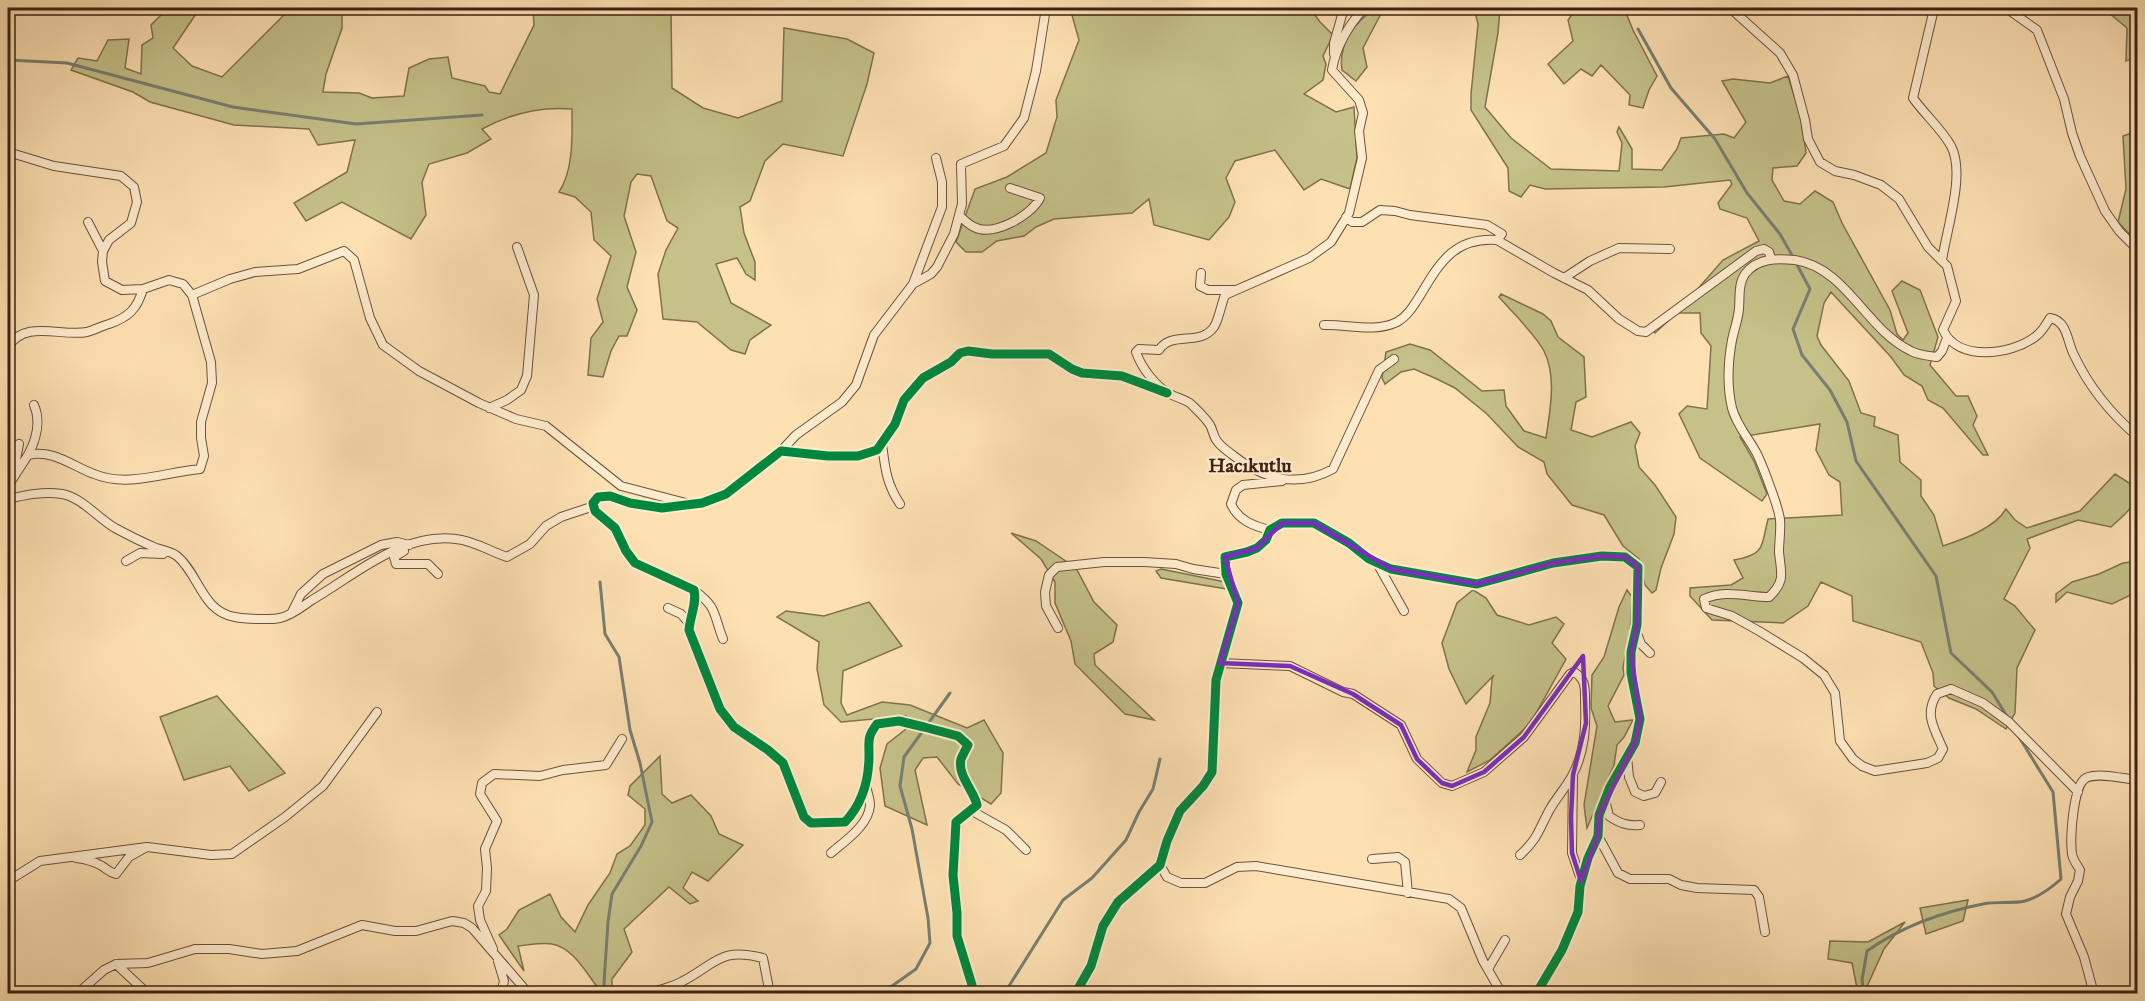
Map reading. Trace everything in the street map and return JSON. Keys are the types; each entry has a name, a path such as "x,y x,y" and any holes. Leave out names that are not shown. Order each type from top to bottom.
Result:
{"street":[{"path":"912,284 931,274 937,267 954,234 962,204 961,164 1004,146 1024,118 1036,71 1046,8"},
{"path":"1167,393 1139,361 1136,352 1139,349 1159,350 1163,344 1172,340 1199,339 1214,328 1225,295 1309,258 1331,242 1346,217 1356,189 1362,158 1359,131 1363,113 1359,100 1332,70 1334,43 1344,8"},
{"path":"1334,56 1352,23 1364,8"},
{"path":"1730,8 1780,53 1793,75 1808,139 1820,162 1835,171 1881,185 1899,199 1928,247 1947,266 1956,301 1943,330 1947,338 1969,350 2005,351 2036,336 2050,318 2061,322 2073,354 2095,393 2138,437"},
{"path":"1931,8 1933,13 1913,98 1952,148 1956,167 1953,209 1942,261"},
{"path":"2006,8 2037,30 2064,99 2080,156 2105,211 2118,231 2138,250"},
{"path":"8,152 54,166 121,176 134,187 137,202 131,222 109,240 103,251 105,281 122,290 143,289 169,280 183,284 192,295 211,362 212,383 201,422 204,456 200,469 121,480 95,475 66,460 40,452 28,455"},
{"path":"723,639 716,622 714,609 707,600 695,591 635,563 626,551 615,528 595,511 593,503 598,497 610,496 630,503 662,508 702,503 726,494 781,451 796,435 842,402 856,385 874,335 912,284 942,207 942,182 936,158"},
{"path":"959,215 976,228 993,228 1014,222 1028,214 1040,198 1010,188"},
{"path":"1346,217 1352,222 1362,222 1380,210 1487,225 1502,234 1497,240"},
{"path":"88,222 103,251"},
{"path":"1324,325 1372,327 1395,322 1411,309 1437,268 1450,253 1475,240 1497,240 1588,290 1619,319 1638,331 1646,332 1756,250 1764,249 1769,252 1771,260"},
{"path":"489,408 507,400 521,390 528,376 534,295 517,247"},
{"path":"1564,278 1590,261 1619,248 1670,249"},
{"path":"192,295 230,279 255,272 298,269 344,251 354,260 370,318 382,345 419,371 489,408 516,419 546,426 621,486 687,504"},
{"path":"1947,338 1937,357 1911,352 1890,337 1837,281 1825,272 1802,262 1771,260 1756,264 1745,275 1739,292 1739,309 1731,342 1729,383 1732,407 1738,426 1759,458 1780,518 1779,550 1782,579 1778,589 1769,597 1716,594 1704,599 1706,608 1732,616 1759,631 1803,658 1824,675 1835,693 1840,741 1853,759 1862,766 1875,771 1927,763 1938,758 1943,749 1932,722 1930,704 1937,694 1951,689 1983,703 2009,722 2078,792"},
{"path":"1201,273 1200,286 1208,290 1235,290"},
{"path":"8,347 11,341 31,331 86,332 122,319 138,305 143,289"},
{"path":"781,451 828,456 858,456 877,450 896,424 904,400 923,378 951,362 960,353 968,351 992,354 1049,354 1082,373 1122,376 1188,401 1209,424 1217,443 1239,460 1259,473 1292,480"},
{"path":"1270,530 1257,527 1236,515 1231,504 1236,490 1242,485 1318,477 1333,469 1379,370 1394,359"},
{"path":"10,483 34,444 38,414 34,405"},
{"path":"10,483 19,444"},
{"path":"882,444 886,478 900,504"},
{"path":"8,499 42,493 63,494 114,527 176,555 193,576 208,602 220,613 235,617 281,618 336,586 381,555 414,544 454,538 475,543 507,557 530,544 546,526 554,521 594,506"},
{"path":"1075,993 1091,966 1103,926 1118,902 1160,865 1180,811 1203,786 1212,772 1216,680 1238,603 1226,574 1225,557 1257,548 1266,540 1270,530 1281,523 1314,523 1391,569 1477,584 1553,563 1602,556 1625,557 1638,567 1636,631 1630,652 1631,673 1640,719 1635,742 1605,798 1599,815 1598,836 1581,881 1578,912 1562,950 1536,993"},
{"path":"292,612 300,594 323,574 381,545 397,542 414,544"},
{"path":"414,544 394,557 396,564 428,564 438,574"},
{"path":"126,561 140,553 176,555"},
{"path":"1058,628 1047,606 1045,592 1050,575 1057,567 1104,562 1144,562 1176,564 1193,570 1226,574"},
{"path":"1377,562 1404,611"},
{"path":"695,591 689,630 720,709 734,727 783,763 804,817 811,823 845,822 855,812 862,798 870,733 878,724 899,721 948,732 958,736 968,745 960,761 964,777 975,796 977,805 957,822 953,875 957,936 972,985 972,993"},
{"path":"668,609 681,614 689,623"},
{"path":"1636,631 1641,644 1650,653"},
{"path":"1220,663 1290,666 1343,692 1353,694 1401,725 1418,759 1442,783 1452,786 1484,772 1524,737 1569,674 1574,672 1579,675 1584,683 1586,723 1582,753 1573,775 1558,795 1533,843 1520,855"},
{"path":"8,881 40,861 69,856 147,847 211,855 232,854 285,817 323,786 376,712"},
{"path":"501,993 504,981 480,920 478,906 486,891 485,849 497,821 480,794 482,783 494,774 540,776 563,770 606,765 622,739"},
{"path":"1627,756 1629,777 1635,792 1644,795 1655,794 1661,782"},
{"path":"1573,775 1572,853 1581,881"},
{"path":"2094,993 2084,957 2066,914 2080,870 2072,857 2071,832 2079,786 2084,778 2092,776 2138,780"},
{"path":"831,853 866,819 870,805 865,781"},
{"path":"1605,798 1609,816 1630,826 1640,825"},
{"path":"972,811 1006,830 1026,850"},
{"path":"1598,836 1618,873 1630,879 1669,879 1681,885 1697,888 1754,890 1759,897 1765,932"},
{"path":"69,856 103,866 109,872 116,874 129,857 147,847"},
{"path":"1372,859 1398,857 1405,862 1408,893"},
{"path":"1160,865 1167,878 1182,883 1205,884 1237,867 1256,866 1449,899 1461,908 1488,969 1502,993"},
{"path":"77,993 104,970 116,964 148,963 195,949 229,949 262,954 297,951 362,925 395,931 416,931 452,921 464,922 472,928 529,993"},
{"path":"1488,969 1505,940"},
{"path":"656,993 656,991 683,982 702,968 727,955 750,955 763,958 769,989"},
{"path":"116,964 147,993"}],"highlighted area":[{"path":"1282,523 1314,523 1391,569 1477,584 1553,563 1602,556 1625,557 1638,567 1637,625 1631,652 1640,719 1635,743 1599,815 1598,836 1581,881 1572,853 1571,817 1573,775 1586,723 1583,656 1524,737 1484,772 1452,786 1442,783 1417,759 1401,725 1353,694 1290,666 1220,663 1238,603 1225,557 1257,548"}],"shaded area":[{"path":"168,8 200,8 173,48 192,66 222,77 291,8 342,8 342,28 326,74 323,92 359,93 372,98 404,96 409,68 429,59 448,57 452,78 485,86 489,92 500,94 534,25 533,8 671,8 672,88 703,108 738,118 782,101 784,28 847,39 874,53 867,84 843,156 783,144 765,161 750,201 740,207 744,233 755,262 755,280 746,274 737,258 716,264 731,303 771,325 750,340 745,354 731,350 697,322 663,319 658,274 666,250 678,228 667,221 651,176 637,174 631,182 624,216 636,252 627,287 637,310 627,336 619,336 611,351 603,377 588,375 591,338 603,322 597,299 611,256 594,240 591,212 575,197 559,192 570,163 572,109 537,110 503,119 482,129 491,139 467,153 429,164 422,182 426,215 411,239 342,202 306,221 294,203 347,172 355,140 318,145 309,129 234,125 150,102 133,92 71,70 78,58 97,61 108,40 129,39 125,68 141,74 142,45 153,38 151,25"},
{"path":"1070,8 1310,8 1333,35 1323,56 1326,64 1323,80 1304,94 1336,112 1354,107 1357,158 1350,189 1321,179 1304,190 1275,150 1235,161 1226,178 1235,202 1229,217 1209,240 1154,225 1149,199 1132,213 1054,219 1036,227 1024,236 997,241 982,252 966,252 956,242 975,189 1007,177 1046,153 1057,117 1056,100 1079,40"},
{"path":"1376,8 1384,8 1363,48 1367,67 1356,81 1342,70 1341,60 1345,42 1355,26"},
{"path":"1474,8 1500,8 1485,107 1511,138 1551,169 1619,171 1622,143 1617,132 1619,127 1632,149 1632,169 1662,170 1677,149 1681,138 1724,134 1734,138 1746,122 1722,81 1733,79 1770,83 1788,76 1801,118 1806,153 1797,166 1773,168 1772,180 1784,201 1800,204 1815,191 1833,202 1842,223 1890,310 1897,334 1903,340 1908,333 1892,291 1902,281 1920,290 1938,337 1930,365 1956,396 1968,396 1977,416 1973,425 1988,455 1983,455 1943,408 1928,400 1922,386 1904,375 1891,357 1831,292 1824,303 1817,336 1821,345 1849,381 1861,413 1875,417 1874,426 1898,435 1900,462 1921,480 1921,496 1934,515 1943,546 1987,527 2006,509 2015,520 2027,528 2080,511 2115,474 2137,488 2132,505 2111,527 2078,520 2027,539 2030,548 2004,599 2015,606 2035,630 2017,668 2015,713 2006,729 1976,709 1949,698 1934,686 1933,673 1921,642 1853,621 1852,596 1821,582 1808,606 1783,623 1712,620 1690,596 1690,588 1731,585 1743,578 1734,560 1757,552 1762,543 1768,519 1842,515 1840,482 1829,475 1816,450 1820,424 1740,437 1754,461 1767,494 1762,501 1700,458 1679,414 1687,406 1707,409 1711,346 1701,333 1700,313 1677,313 1655,333 1649,325 1695,292 1723,260 1759,241 1747,218 1720,209 1718,203 1732,184 1730,180 1664,187 1545,189 1530,185 1521,197 1509,191 1508,168 1471,110 1478,24"},
{"path":"1577,8 1624,8 1657,76 1643,108 1629,105 1630,95 1601,65 1592,76 1581,69 1564,84 1548,64 1573,41 1568,20"},
{"path":"2103,8 2137,8 2137,57 2126,61 2127,28"},
{"path":"2137,131 2137,242 2118,222 2126,189 2123,136"},
{"path":"1501,294 1543,314 1551,321 1558,337 1584,357 1586,397 1576,402 1571,430 1592,437 1631,422 1640,433 1635,446 1639,467 1655,485 1676,517 1674,534 1661,568 1656,590 1652,593 1645,585 1639,559 1623,546 1604,515 1572,505 1547,474 1544,462 1518,447 1487,414 1455,388 1414,369 1401,372 1385,384 1382,378 1386,352 1410,344 1430,350 1482,391 1504,390 1506,406 1524,431 1546,438 1551,394 1548,361 1535,338 1499,297"},
{"path":"1011,533 1036,541 1076,568 1094,602 1117,625 1113,642 1094,654 1095,665 1154,720 1125,714 1075,664 1071,641 1055,603 1055,582 1041,559"},
{"path":"2137,561 2137,592 2112,604 2067,592 2056,602 2056,594 2072,582 2099,574 2123,563"},
{"path":"1161,569 1225,582 1227,589 1161,578 1156,571"},
{"path":"1473,590 1486,598 1497,615 1529,625 1556,617 1564,624 1552,643 1566,659 1530,724 1490,760 1467,772 1476,750 1476,737 1490,703 1494,675 1466,704 1449,669 1442,643 1457,603"},
{"path":"1627,590 1632,597 1630,633 1623,667 1624,675 1608,706 1615,722 1633,720 1617,745 1614,765 1587,828 1584,805 1597,726 1591,708 1592,675 1604,657 1619,607"},
{"path":"869,602 902,646 843,671 841,703 847,715 882,702 910,705 967,728 984,720 1003,753 1001,793 991,804 958,784 937,757 923,758 915,770 927,825 885,806 880,768 887,744 906,729 906,716 841,722 824,705 817,669 819,642 777,617 786,611 824,616"},
{"path":"217,696 285,773 249,791 230,766 184,780 160,717"},
{"path":"660,756 662,794 672,803 691,795 711,816 719,834 743,845 708,881 692,872 683,888 698,901 690,904 669,887 624,929 632,952 612,979 612,993 602,993 568,951 552,944 518,946 524,971 499,935 507,929 519,910 550,894 561,917 575,932 588,905 610,873 617,854 630,846 645,825 645,809 628,795 630,786"},
{"path":"1968,900 1963,921 1926,934 1920,908"},
{"path":"1905,922 1884,949 1864,993 1858,993 1852,963 1828,959 1830,941 1868,942"}],"waterway":[{"path":"1638,29 1671,88 1715,139 1747,193 1780,234 1793,257"},
{"path":"8,60 67,63 233,107 356,124 482,115"},
{"path":"1796,263 1810,289 1793,329 1802,355 1830,390 1847,422 1856,461 1936,576 1951,653 1992,692 2008,718"},
{"path":"600,582 605,634 619,657 630,730 640,763 652,822 641,846 612,894 608,922 605,994"},
{"path":"871,994 892,986 916,969 930,943 928,918 912,829 900,786 904,757 950,693"},
{"path":"1864,994 1862,980 1867,951 1880,942 1952,911 1988,903 2020,902 2030,899 2061,879 2053,792 2019,737"},
{"path":"1004,994 1063,900 1092,878 1126,840 1153,789 1160,759"}],"cycle path":[{"path":"972,994 972,985 957,936 953,875 956,822 977,805 960,765 968,745 958,736 899,721 877,724 869,739 866,782 851,815 845,822 811,823 804,817 783,763 734,727 720,709 689,630 694,605 694,590 635,563 626,551 615,528 595,511 593,503 598,497 610,496 630,503 662,508 702,503 726,494 781,451 828,456 858,456 877,450 895,424 904,400 923,378 951,362 960,353 968,351 992,354 1049,354 1082,373 1122,376 1167,393"},
{"path":"1075,994 1091,966 1103,926 1118,902 1160,865 1180,811 1203,786 1212,772 1216,680 1238,603 1226,574 1225,557 1257,548 1266,540 1270,530 1282,523 1314,523 1349,543 1369,559 1391,569 1477,584 1553,563 1602,556 1625,557 1638,567 1637,625 1631,652 1631,673 1640,719 1635,743 1610,787 1599,815 1598,836 1588,858 1580,886 1578,912 1562,950 1536,994"}],"district":[{"name":"Hacıkutlu","path":"1250,465"}]}
